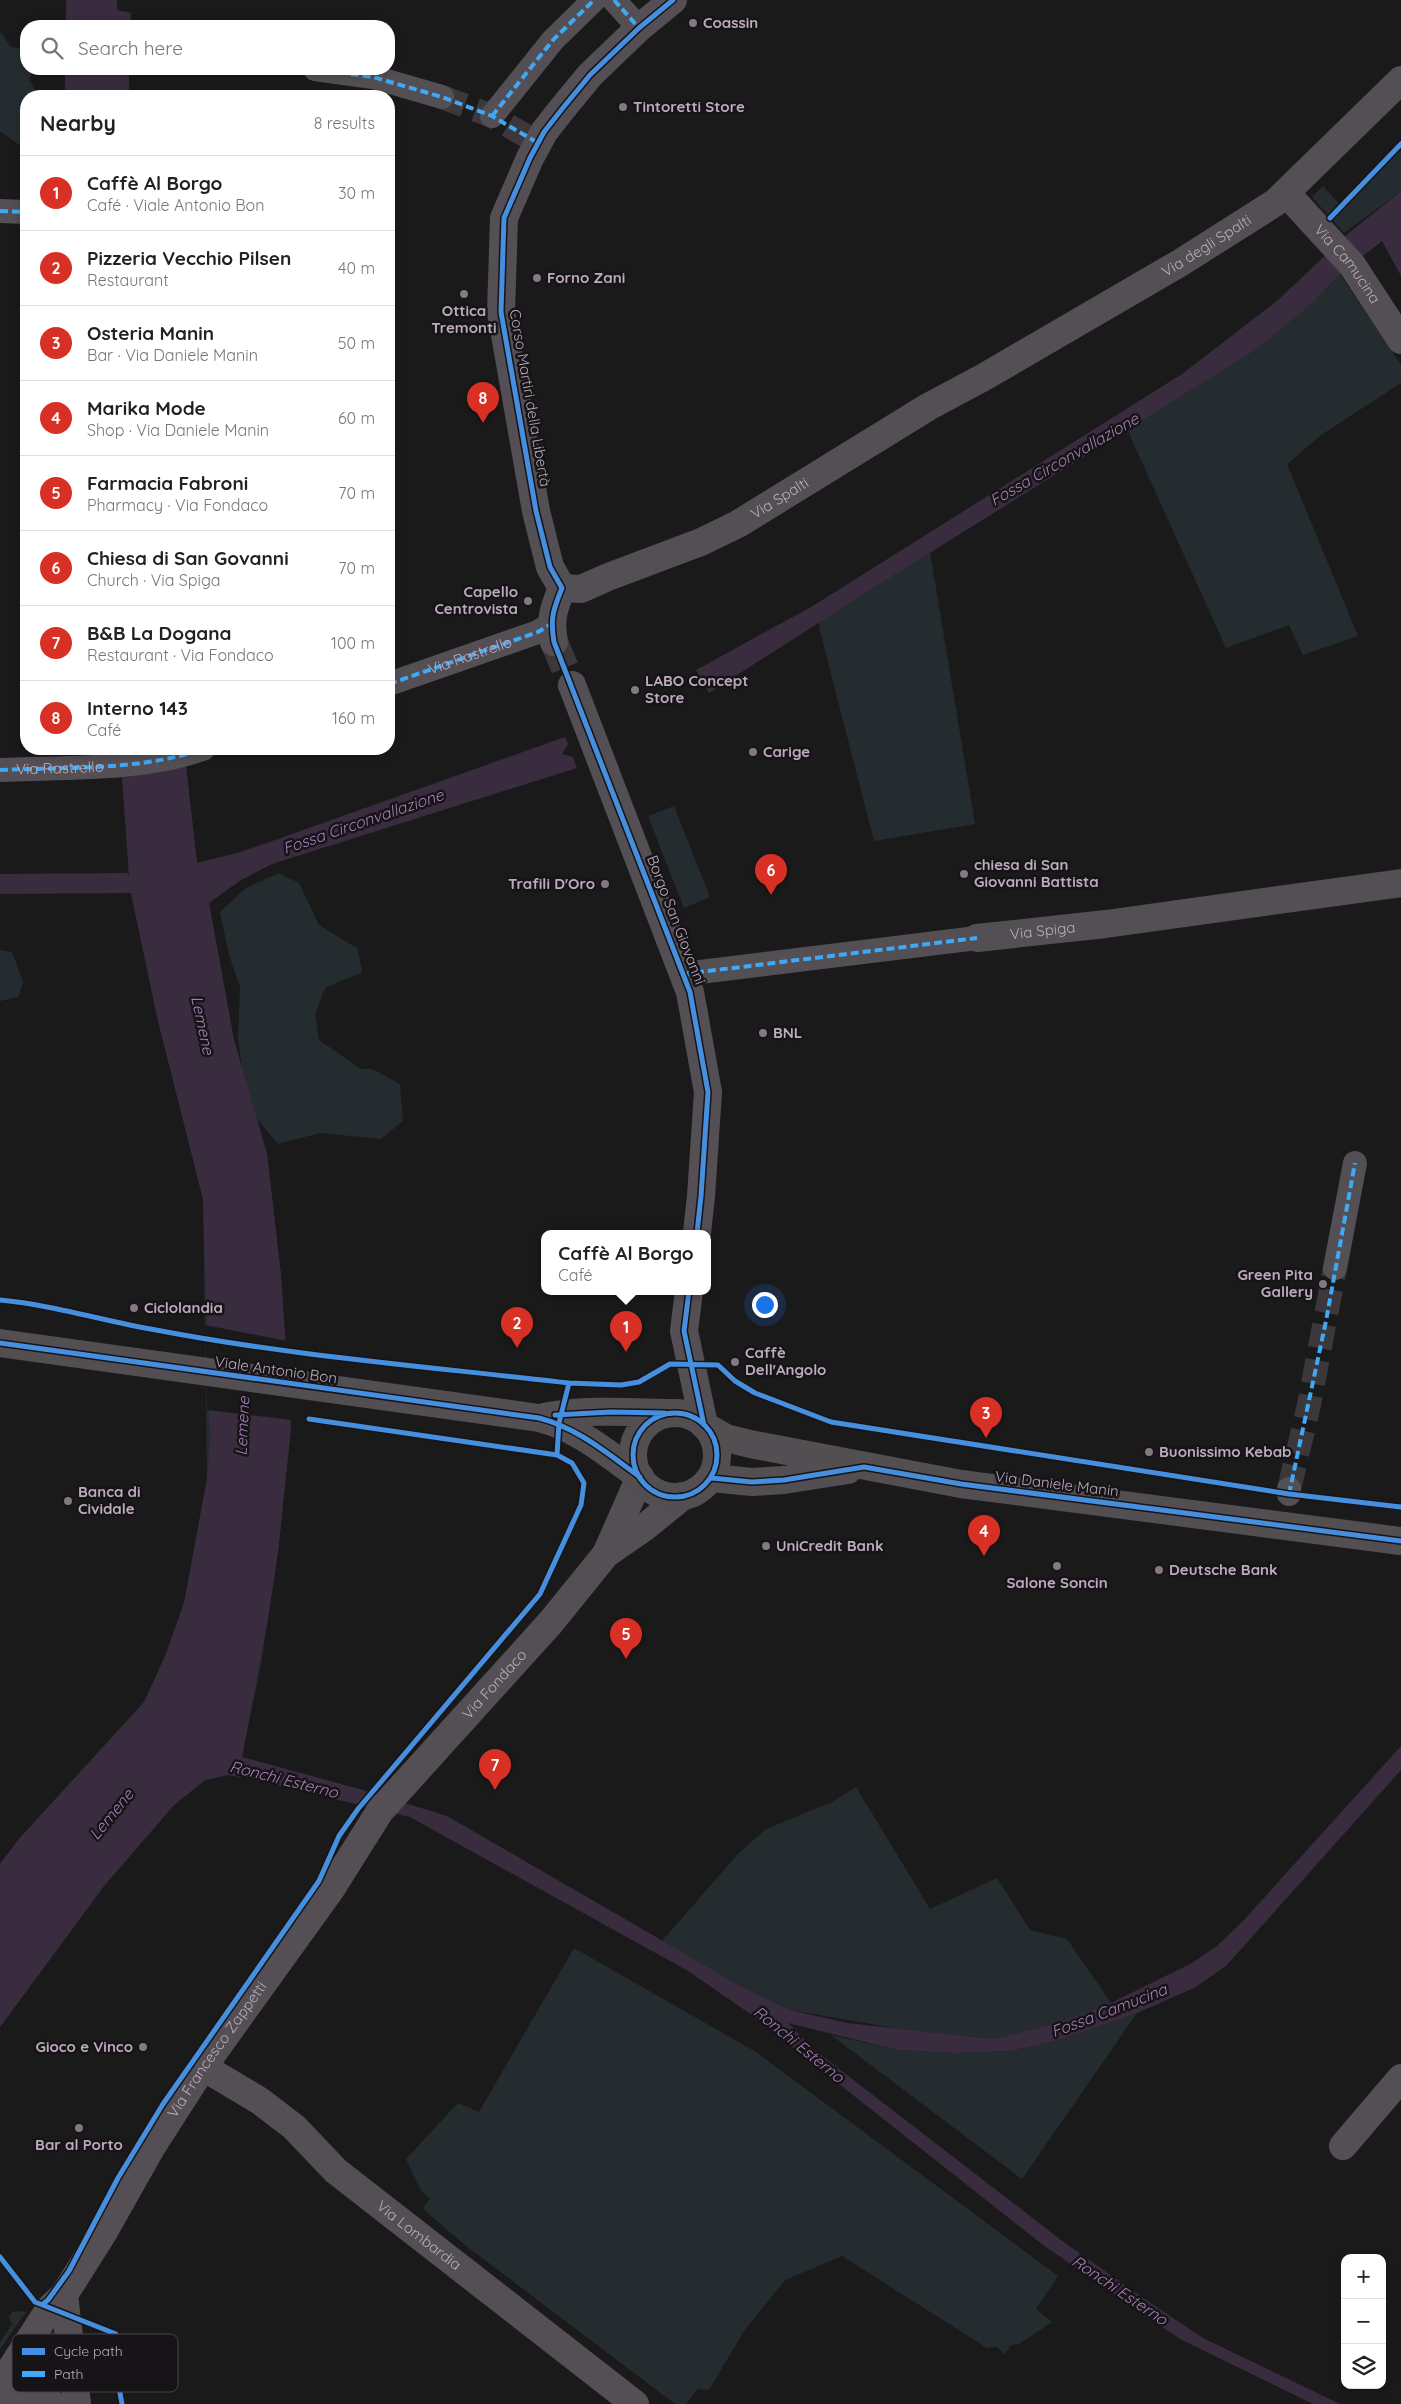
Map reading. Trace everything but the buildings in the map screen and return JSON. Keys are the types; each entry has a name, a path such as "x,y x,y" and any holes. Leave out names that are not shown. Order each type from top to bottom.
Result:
{"main road":[{"name":"Viale Antonio Bon","path":"3,1345 539,1418 559,1423 581,1435 640,1477"},
{"name":"Viale Antonio Bon","path":"539,1418 561,1414 670,1413"},
{"path":"670,1413 688,1415 705,1426 714,1439 717,1452 716,1466 711,1478 694,1493 683,1496 659,1493 648,1487 634,1465 634,1450 637,1437 645,1425 656,1417 670,1413"},
{"name":"Via Daniele Manin","path":"705,1426 726,1438 742,1442 864,1467 961,1484 1401,1541"},
{"name":"Via Daniele Manin","path":"711,1478 752,1482 784,1480 864,1467"}],"street":[{"path":"492,116 553,40 594,0"},
{"path":"614,0 639,28"},
{"name":"Corso Martiri della Libertà","path":"562,588 550,567 536,510 502,312 504,218 530,158 544,132 590,75 639,28 673,0"},
{"path":"358,75 373,77 442,97"},
{"name":"Via degli Spalti","path":"984,377 1180,263 1272,206 1401,80"},
{"name":"Via Camucina","path":"1286,193 1344,256 1401,340"},
{"path":"0,211 20,212"},
{"name":"Via Spalti","path":"562,588 581,589 701,542 738,524 928,407 984,377"},
{"path":"552,633 552,612 562,588"},
{"name":"Via Rastrello","path":"395,682 538,632 552,633"},
{"name":"Borgo San Giovanni","path":"572,685 690,992 708,1092 697,1230"},
{"name":"Via Rastrello","path":"0,770 120,765 177,755"},
{"name":"Via Spiga","path":"684,974 1106,924 1401,883"},
{"path":"1335,1268 1355,1163"},
{"path":"689,1295 684,1332 705,1426"},
{"name":"Via Fondaco","path":"387,1803 551,1622 606,1554 640,1477"},
{"name":"Via Fondaco","path":"606,1554 645,1527 683,1496"},
{"name":"Via Francesco Zappetti","path":"33,2334 50,2308 64,2295 103,2233 151,2148 203,2067 331,1889 387,1803"},
{"name":"Via Lombardia","path":"203,2067 267,2106 294,2127 336,2171 636,2404"},
{"path":"1343,2146 1401,2078"},
{"path":"64,2295 69,2334"},
{"name":"Via Francesco Zappetti","path":"0,2386 12,2367"},
{"path":"0,2404 24,2398 45,2400 52,2404"}],"shaded area":[{"path":"0,31 11,47 20,48 20,75 31,75 29,79 35,90 20,90 20,145 0,131"},
{"path":"1401,140 1401,191 1344,233 1312,197 1323,186 1339,204"},
{"path":"1340,274 1401,365 1401,383 1321,435 1287,464 1358,636 1303,655 1289,625 1226,648 1127,429"},
{"path":"930,552 975,824 874,841 819,622"},
{"path":"120,755 185,755 197,863 209,903 234,1040 242,1067 238,1039 240,986 229,955 220,912 246,888 279,873 299,883 319,925 358,949 362,972 325,988 315,1014 319,1040 361,1069 372,1069 400,1084 403,1121 381,1139 320,1133 278,1144 257,1119 267,1154 281,1275 291,1428 278,1552 261,1664 242,1756 247,1778 228,1775 205,1780 173,1806 104,1886 0,2027 0,1864 19,1839 144,1702 166,1654 184,1603 207,1479 203,1199 157,1017 131,893"},
{"path":"674,806 710,897 684,908 648,816"},
{"path":"0,950 12,952 23,982 18,997 0,1001"},
{"path":"856,1787 930,1909 997,1878 1030,1930 1067,1939 1111,2003 1053,2024 993,2039 901,2029 790,2010 737,1984 662,1941 737,1855 766,1829 832,1802"},
{"path":"574,1948 756,2052 1058,2276 1036,2309 1052,2322 1019,2344 1011,2345 1005,2354 997,2347 987,2348 842,2256 785,2280 744,2331 709,2390 698,2389 686,2404 675,2404 465,2245 423,2209 430,2198 421,2191 406,2159 458,2103 479,2112"},
{"path":"1137,2013 1022,2179 831,2035 897,2050 954,2053 1012,2051 1066,2038"},
{"path":"12,2312 26,2312 0,2349 0,2342 12,2324 9,2317"},
{"path":"57,2326 58,2334 51,2334"}],"water":[{"path":"66,0 117,0 117,10 131,13 130,20 66,20"},
{"path":"65,75 129,75 129,90 65,90"},
{"name":"Fossa Circonvallazione","path":"1401,191 1401,276 1382,241 1340,274 1311,304 1255,350 709,693 696,670 811,607 1182,374 1278,300 1350,232"},
{"path":"565,737 568,744 562,754 573,757 577,768 272,864 241,880 209,903 234,1040 267,1154 281,1275 291,1428 278,1552 268,1619 242,1757 363,1790 447,1816 737,1984 790,2010 847,2023 993,2039 1053,2024 1111,2003 1192,1963 1217,1946 1243,1921 1401,1746 1401,1770 1226,1966 1194,1988 1137,2013 1066,2038 1012,2051 954,2053 897,2050 788,2023 812,2048 1061,2240 1146,2300 1203,2338 1340,2404 1313,2404 1180,2339 1043,2245 749,2013 688,1971 410,1817 247,1778 228,1775 205,1780 173,1806 104,1886 0,2027 0,1864 19,1839 144,1702 166,1654 184,1603 207,1479 210,1439 203,1199 157,1017 131,893 0,894 0,874 128,873 129,876 120,755 185,755 197,863 241,852"}],"pier":[{"path":"205,1325 287,1341 293,1420 207,1410"}],"tunnel":[{"path":"442,97 492,116 538,143"},
{"path":"554,642 572,685"},
{"path":"1289,1489 1309,1405 1335,1268"}],"marked path":[{"path":"492,116 553,40 594,0"},
{"path":"614,0 639,28"},
{"path":"358,75 373,77 442,97 492,116 538,143"},
{"path":"0,211 20,212"},
{"path":"395,682 538,632 551,624"},
{"path":"0,770 128,765 182,755"},
{"path":"684,974 977,938"},
{"path":"1289,1494 1326,1321 1355,1163"}],"cycle path":[{"path":"673,0 639,28 590,75 544,132 530,158 504,218 501,312 536,511 550,567 562,588 553,615 554,642 690,992 708,1092 697,1230"},
{"path":"1330,218 1401,144"},
{"path":"688,1295 684,1331 704,1425"},
{"path":"0,1300 59,1309 156,1330 258,1347 569,1383"},
{"path":"0,1343 539,1418 553,1422 580,1435 640,1477"},
{"path":"43,2304 69,2271 118,2178 163,2104 319,1881 339,1836 358,1809 540,1594 581,1505 584,1483 572,1463 557,1455 559,1423 569,1383 621,1385 639,1382 670,1364 718,1365 735,1381 755,1393 831,1422 1289,1494 1401,1507"},
{"path":"555,1415 611,1412 665,1413"},
{"path":"675,1413 698,1420 710,1432 717,1455 710,1478 698,1490 675,1497 652,1490 640,1478 633,1455 640,1432 652,1420 675,1413"},
{"path":"309,1419 557,1455"},
{"path":"711,1478 752,1482 784,1480 864,1467 961,1484 1401,1541"},
{"path":"0,2257 35,2302 116,2334"},
{"path":"120,2392 122,2404"}],"place":[{"name":"Coassin","path":"693,23"},
{"name":"Tintoretti Store","path":"623,107"},
{"name":"Forno Zani","path":"537,278"},
{"name":"Ottica Tremonti","path":"464,294"},
{"name":"Interno 143","path":"483,423"},
{"name":"Capello Centrovista","path":"528,601"},
{"name":"LABO Concept Store","path":"635,690"},
{"name":"Carige","path":"753,752"},
{"name":"chiesa di San Giovanni Battista","path":"964,874"},
{"name":"Trafili D'Oro","path":"605,884"},
{"name":"Chiesa di San Govanni","path":"771,895"},
{"name":"BNL","path":"763,1033"},
{"name":"Green Pita Gallery","path":"1323,1284"},
{"name":"Ciclolandia","path":"134,1308"},
{"name":"Pizzeria Vecchio Pilsen","path":"517,1348"},
{"name":"Caffè Al Borgo","path":"626,1352"},
{"name":"Caffè Dell'Angolo","path":"735,1362"},
{"name":"Osteria Manin","path":"986,1438"},
{"name":"Buonissimo Kebab","path":"1149,1452"},
{"name":"Banca di Cividale","path":"68,1501"},
{"name":"UniCredit Bank","path":"766,1546"},
{"name":"Marika Mode","path":"984,1556"},
{"name":"Salone Soncin","path":"1057,1566"},
{"name":"Deutsche Bank","path":"1159,1570"},
{"name":"Farmacia Fabroni","path":"626,1659"},
{"name":"B&B La Dogana","path":"495,1790"},
{"name":"Gioco e Vinco","path":"143,2047"},
{"name":"Bar al Porto","path":"79,2128"}],"water label":[{"name":"Lemene","path":"203,1025"},
{"name":"Lemene","path":"242,1426"},
{"name":"Ronchi Esterno","path":"284,1779"},
{"name":"Lemene","path":"111,1814"},
{"name":"Fossa Camucina","path":"1109,2010"},
{"name":"Ronchi Esterno","path":"799,2044"},
{"name":"Ronchi Esterno","path":"1120,2290"}]}
